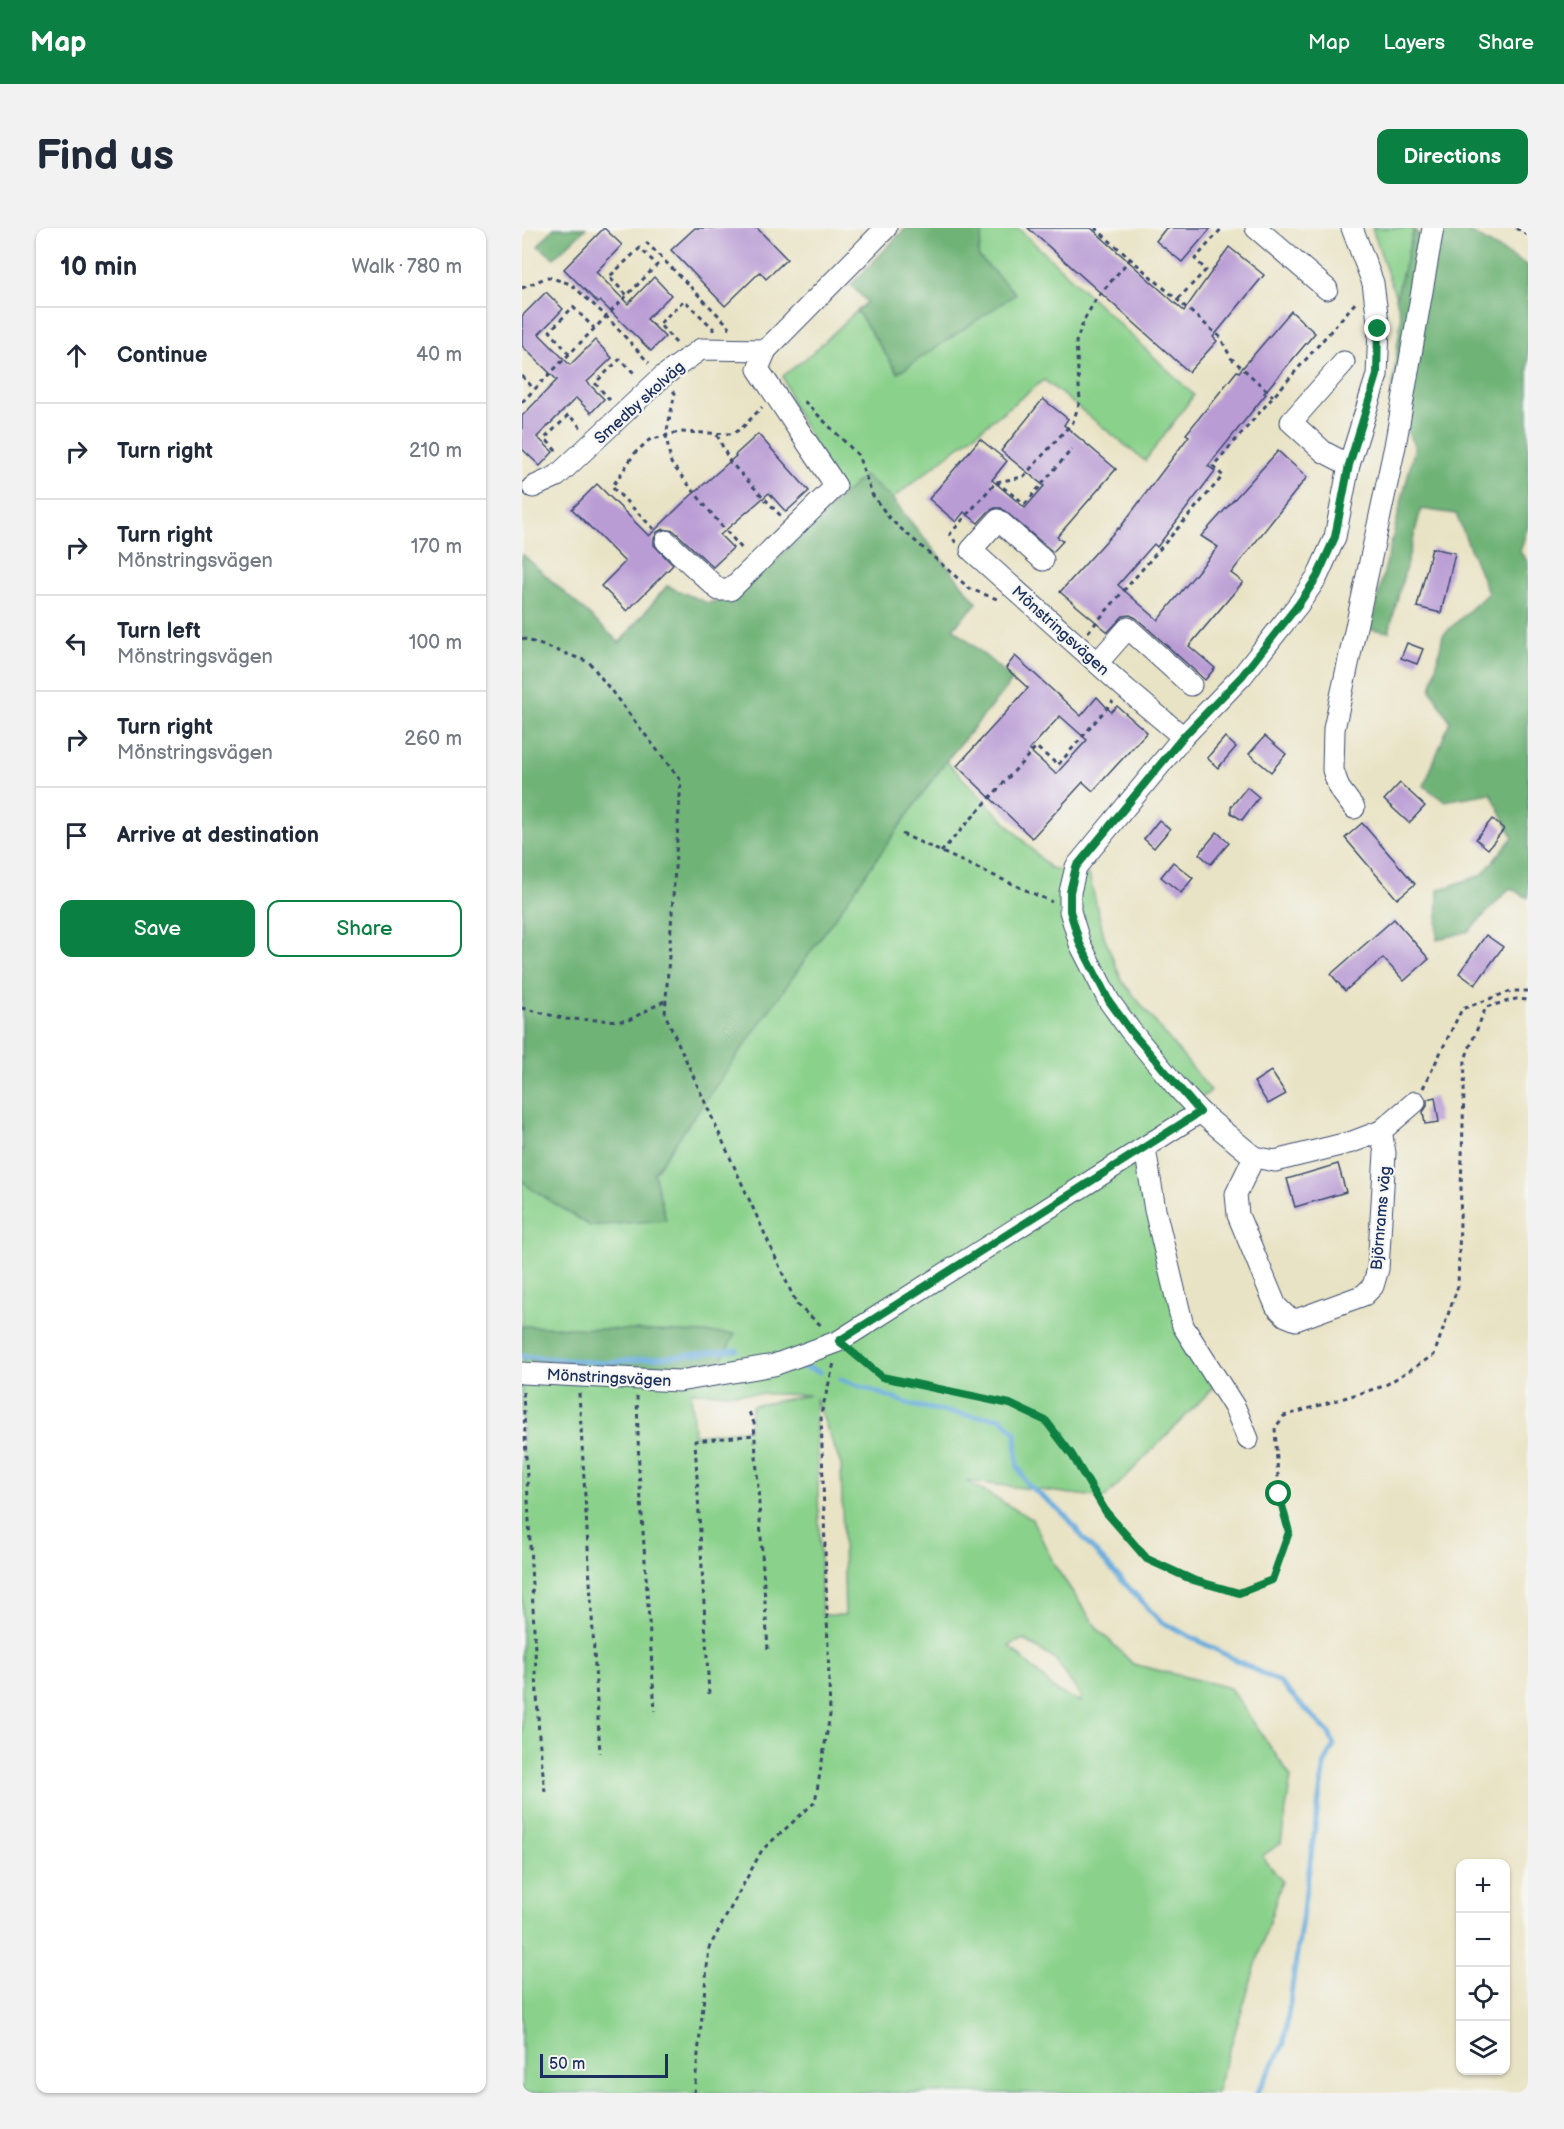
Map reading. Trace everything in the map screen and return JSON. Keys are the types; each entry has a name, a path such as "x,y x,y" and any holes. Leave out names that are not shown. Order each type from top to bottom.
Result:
{"street":[{"path":"666,541 719,590 730,590 836,486 758,369 766,350 886,228"},
{"path":"1256,228 1327,289"},
{"path":"1352,228 1373,283 1378,329 1377,375 1349,465 1335,537 1317,577 1298,605 1242,676 1183,737 1076,867 1070,892 1070,911 1080,944 1109,1001 1130,1030 1200,1112 1254,1157 1275,1161 1352,1142 1381,1131 1414,1102"},
{"path":"1354,807 1339,788 1333,770 1334,729 1395,446 1433,228"},
{"name":"Smedby skolväg","path":"533,487 557,476 656,384 701,349 766,350"},
{"path":"1344,362 1291,422 1324,452 1349,465"},
{"path":"971,550 998,520 1043,560"},
{"name":"Mönstringsvägen","path":"971,550 1183,737"},
{"path":"1098,662 1128,628 1191,685"},
{"name":"Mönstringsvägen","path":"522,1373 577,1374 679,1381 774,1365 839,1341 1200,1112"},
{"name":"Björnrams väg","path":"1254,1157 1236,1194 1238,1215 1276,1306 1286,1316 1296,1320 1364,1295 1373,1286 1378,1269 1385,1153 1381,1131"},
{"path":"1145,1148 1155,1210 1183,1326 1235,1407 1248,1439"}],"path":[{"path":"1095,228 1221,337 1231,358 1273,396"},
{"path":"1178,299 1206,270 1195,259 1222,228"},
{"path":"1516,228 1528,235"},
{"path":"646,242 728,325 725,348"},
{"path":"522,402 657,265 640,248 609,277 627,295"},
{"path":"971,550 964,549 953,542 951,534 996,482 1023,477 1073,422 1080,401 1076,342 1084,320 1096,298 1130,259"},
{"path":"522,288 548,278 570,284 606,316 656,384"},
{"path":"1077,645 1222,476 1213,466 1373,283"},
{"path":"690,357 659,324 684,300 713,328 725,348"},
{"path":"569,354 550,331 573,307 594,328"},
{"path":"623,415 595,383 620,359 656,384 675,393 666,435 671,463 756,564"},
{"path":"522,376 534,389"},
{"path":"666,541 612,488 635,453 649,440 679,432 732,434 760,412 771,389"},
{"path":"796,394 858,455 872,494 890,519 970,589 1001,601"},
{"path":"569,466 545,438 569,415 594,442"},
{"path":"717,435 730,462 792,529"},
{"path":"996,482 1025,504 1072,448"},
{"path":"522,638 589,662 681,781 665,1014 797,1305 882,1377 1010,1404 1046,1421 1072,1455 1106,1512 1147,1559 1193,1580 1239,1593 1272,1580 1289,1532 1279,1494 1275,1428 1284,1416 1384,1386 1434,1354 1458,1286 1465,1059 1486,1007 1516,999 1528,1000"},
{"path":"941,852 1036,747 1058,765 1117,697"},
{"path":"902,834 1070,911"},
{"path":"1414,1102 1427,1082 1462,1009 1511,990 1528,991"},
{"path":"522,1008 566,1019 627,1020 666,1000"},
{"path":"694,2093 709,1948 762,1850 816,1802 830,1715 821,1414 839,1341"},
{"path":"522,1373 539,1737 545,1792"},
{"path":"577,1374 600,1753"},
{"path":"638,1394 639,1471 655,1711"},
{"path":"749,1412 754,1423 755,1435 768,1650"},
{"path":"709,1694 695,1441 755,1435"}],"green space":[{"path":"554,228 586,228 554,258 538,246"},
{"path":"906,228 983,228 978,256 1016,294 898,373 857,311 867,302 851,285"},
{"path":"983,228 1018,228 1194,395 1145,461 1044,380 892,499 977,603 953,628 1013,680 946,761 1050,868 1089,875 1104,936 1122,981 1211,1091 1126,1150 1214,1387 1105,1498 966,1481 1032,1519 1055,1566 1097,1628 1133,1664 1230,1688 1291,1777 1281,1843 1262,1856 1282,1881 1216,2093 522,2093 522,554 619,643 667,586 707,603 736,598 842,495 793,406 783,376 811,354 857,311 898,373 1015,294 978,256","holes":["691,1392 810,1395 752,1406 749,1429 694,1435","815,1397 841,1465 845,1615 822,1615","1023,1639 1056,1660 1079,1694 1081,1702 1058,1692 1009,1646"]},
{"path":"1372,228 1414,228 1396,298"},
{"path":"1445,228 1463,228 1528,266 1528,526 1520,552 1528,562 1528,898 1510,888 1469,931 1437,940 1438,890 1482,875 1513,837 1491,793 1444,801 1424,786 1450,721 1431,690 1443,635 1488,593 1456,514 1421,509 1389,632 1370,629 1415,447 1391,401 1401,317 1396,298 1414,230 1432,248"},
{"path":"864,475 892,499 977,603 953,628 1013,680 946,761 654,1173 666,1220 590,1226 530,1188 522,1180 522,554 620,643 667,586 707,603 736,598"},
{"path":"522,1326 735,1334 721,1361 663,1368 522,1360"}],"building":[{"path":"604,228 622,245 596,272 628,304 654,277 671,295 647,319 665,337 651,351 564,269"},
{"path":"695,228 757,228 787,259 766,279 760,272 725,306 671,250"},
{"path":"1028,228 1091,228 1184,311 1229,247 1264,275 1213,337 1217,341 1189,372"},
{"path":"1166,228 1211,228 1182,262 1156,241"},
{"path":"546,292 563,309 539,334 570,365 595,340 612,358 587,382 604,399 591,413 576,398 537,437 553,452 540,466 522,449 522,416 557,380 522,346 522,316"},
{"path":"1291,311 1315,333 1264,393 1266,394 1208,466 1215,471 1157,547 1154,544 1118,585 1158,620 1218,547 1201,536 1278,451 1307,477 1231,573 1243,582 1189,646 1215,668 1205,680 1136,618 1130,615 1123,616 1108,632 1060,592 1119,529 1189,436 1186,434 1237,371 1239,372"},
{"path":"1043,399 1068,419 1064,425 1116,469 1057,537 1063,541 1053,552 1001,508 989,511 978,523 964,512 956,522 929,499 980,439 1007,461 992,480 1025,508 1044,486 1001,451"},
{"path":"758,434 809,491 786,512 769,493 720,535 733,548 713,567 674,531 663,529 657,532 654,545 673,565 627,611 601,586 625,562 572,509 597,484 649,536"},
{"path":"1432,548 1455,553 1441,613 1417,607"},
{"path":"1407,643 1423,649 1417,664 1401,658"},
{"path":"1015,656 1081,716 1097,697 1111,712 1117,706 1147,732 1093,791 1083,782 1032,838 957,766 1028,688 1006,668","holes":["1060,716 1087,740 1056,774 1029,750"]},
{"path":"1265,736 1286,754 1271,772 1249,754"},
{"path":"1225,737 1236,747 1218,768 1207,758"},
{"path":"1400,783 1425,806 1409,823 1384,800"},
{"path":"1247,787 1259,797 1242,820 1231,813 1231,807"},
{"path":"1492,819 1504,829 1488,849 1476,839"},
{"path":"1159,820 1170,829 1154,848 1144,839"},
{"path":"1362,823 1415,884 1397,899 1345,838"},
{"path":"1217,832 1229,843 1211,864 1199,854"},
{"path":"1173,862 1193,878 1181,893 1161,877"},
{"path":"1394,919 1429,959 1404,981 1383,958 1345,991 1331,974"},
{"path":"1486,935 1503,947 1475,985 1459,973"},
{"path":"1271,1071 1286,1094 1268,1104 1254,1082"},
{"path":"1435,1097 1439,1122 1425,1124 1423,1112 1427,1106 1427,1099"},
{"path":"1338,1164 1346,1192 1295,1207 1287,1179"}],"waterway":[{"path":"522,1356 603,1363 737,1350"},
{"path":"796,1365 820,1372"},
{"path":"840,1379 915,1406 971,1416 1001,1418 1016,1433 1017,1465 1027,1484 1067,1517 1088,1544 1160,1621 1279,1682 1329,1733 1334,1745 1324,1765 1284,2044 1257,2093"}],"route":[{"path":"1279,1494 1289,1532 1272,1580 1239,1593 1193,1580 1147,1559 1106,1512 1072,1455 1046,1421 1010,1404 882,1377 839,1341 1200,1112 1130,1030 1109,1001 1080,944 1070,911 1070,892 1076,867 1183,737 1242,676 1317,577 1335,537 1349,465 1377,375 1378,329"}]}
